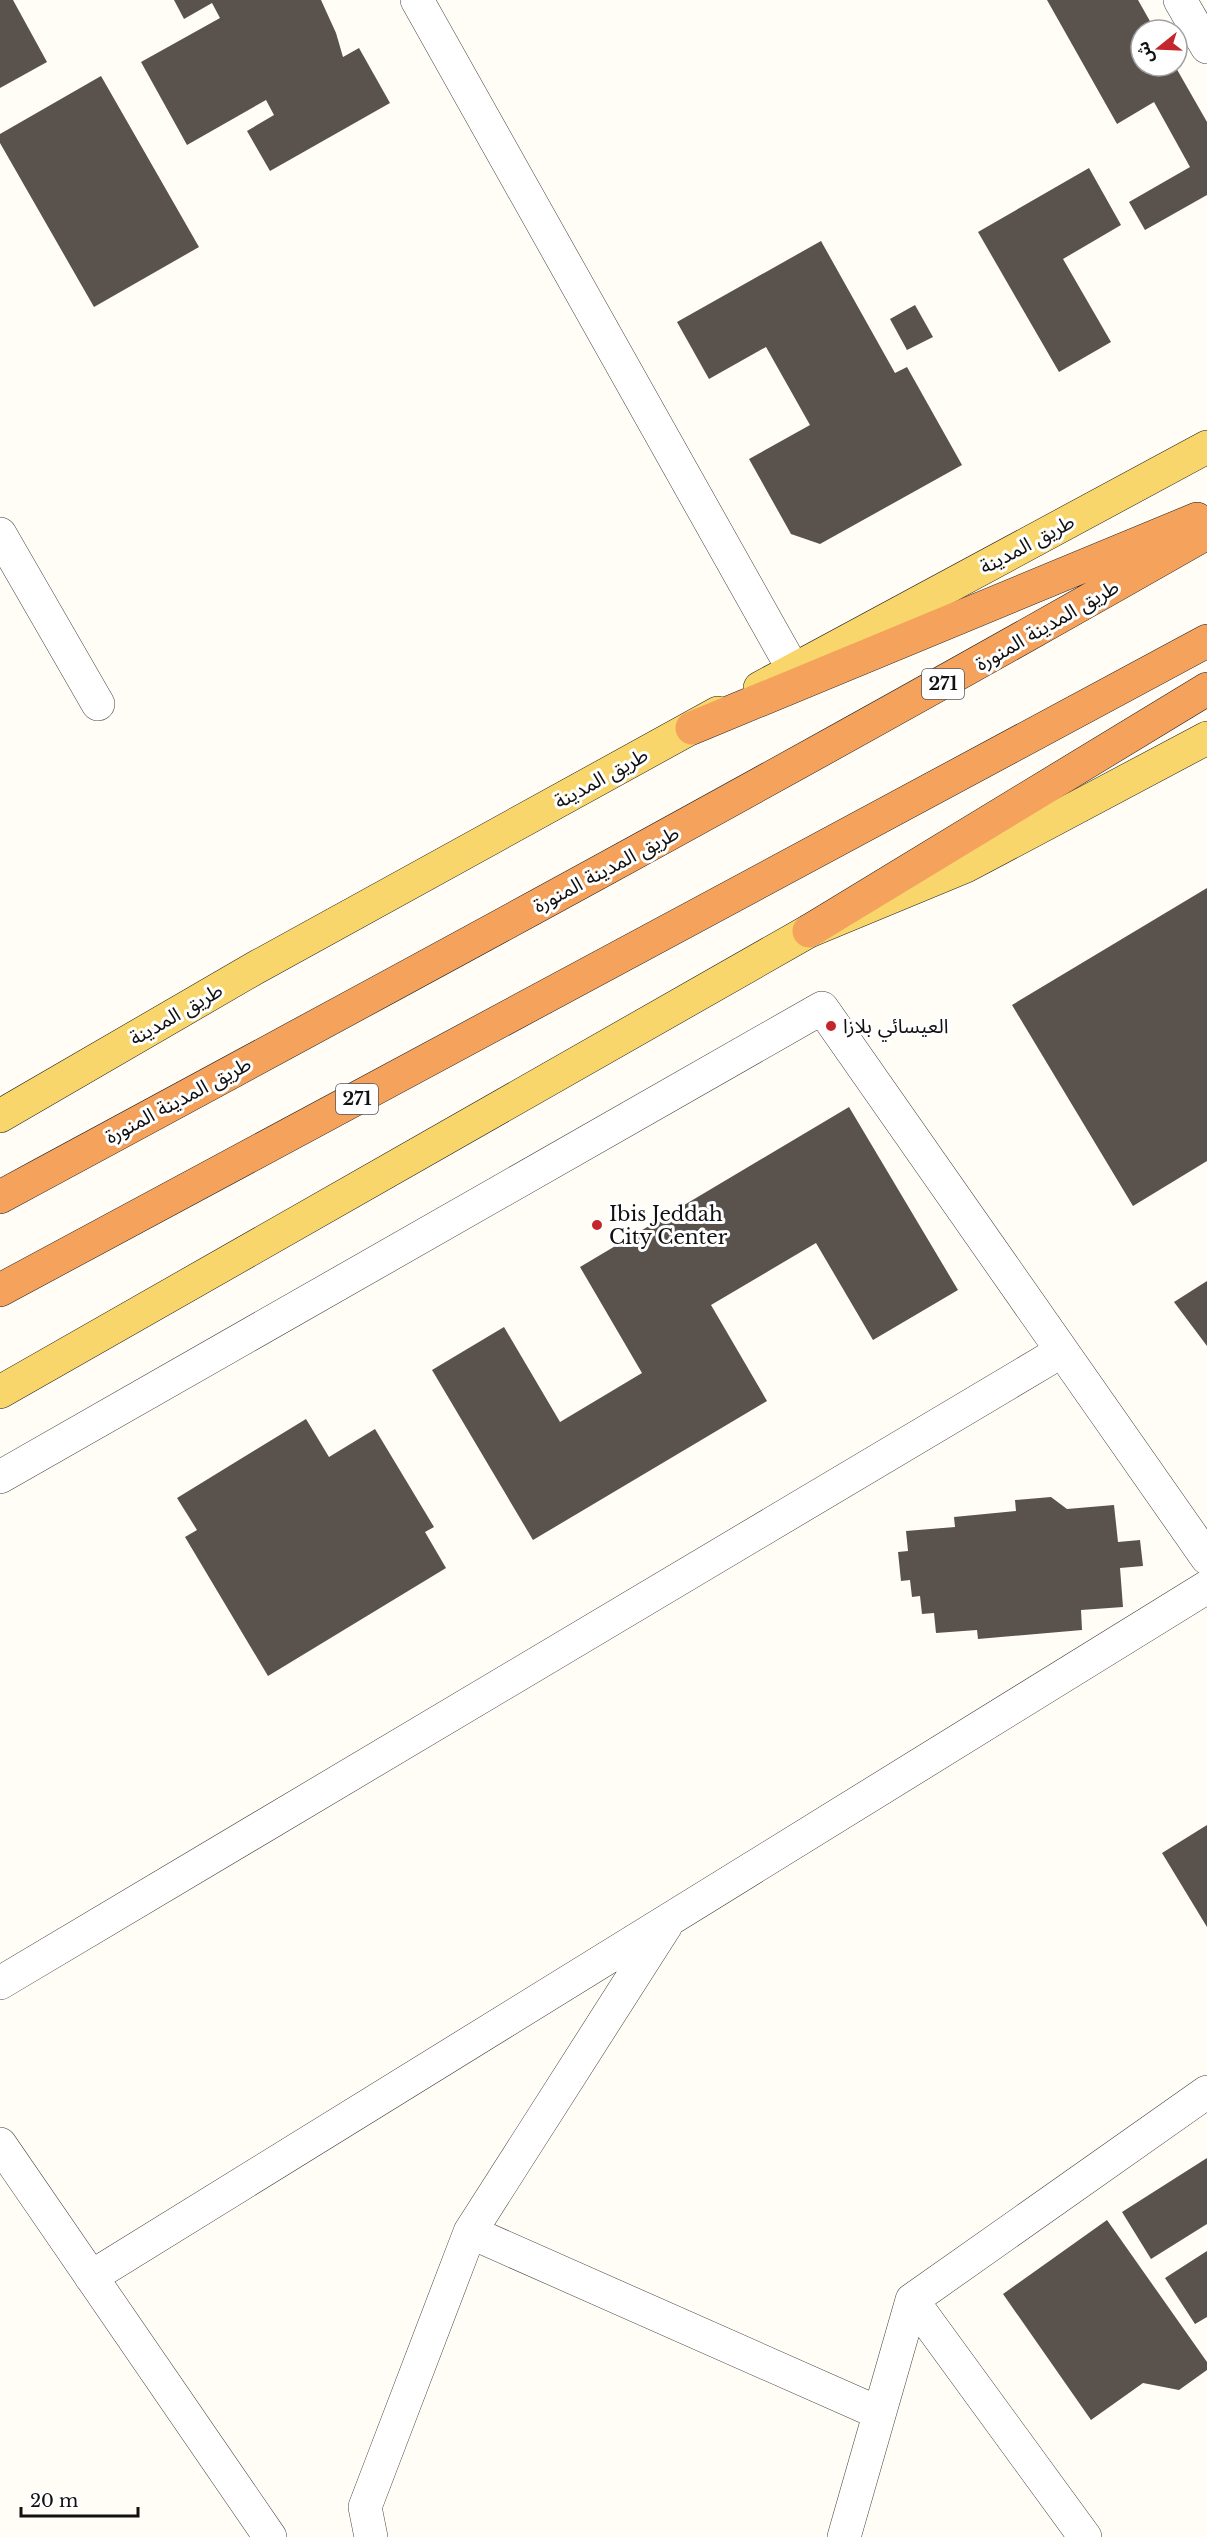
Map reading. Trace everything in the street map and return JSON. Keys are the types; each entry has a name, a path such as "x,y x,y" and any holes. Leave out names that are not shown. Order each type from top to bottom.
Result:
{"highway":[{"path":"692,728 1207,515"},
{"name":"طريق المدينة المنورة","path":"0,1197 677,831 939,686 1207,533"},
{"name":"271","path":"0,1290 1207,642"},
{"path":"808,931 1207,689"}],"main road":[{"name":"طريق المدينة","path":"0,1116 255,968 692,728 793,669 1207,447"},
{"path":"0,1392 808,931 966,866 1207,738"}],"street":[{"path":"417,0 793,669"},
{"path":"1180,0 1207,47"},
{"path":"0,534 98,704"},
{"path":"0,1477 822,1008 1207,1558"},
{"path":"0,1983 1062,1351"},
{"path":"91,2277 1207,1587"},
{"path":"371,2537 364,2507 470,2232 670,1919"},
{"path":"844,2537 912,2300 1207,2092"},
{"path":"0,2144 270,2537"},
{"path":"470,2232 879,2413"},
{"path":"912,2300 1085,2537"}],"building":[{"path":"0,0 13,0 47,62 0,88"},
{"path":"174,0 321,0 336,33 343,57 359,48 390,103 270,171 247,131 274,115 266,100 187,145 141,62 220,18 212,3 184,19"},
{"path":"1047,0 1138,0 1148,18 1129,18 1129,78 1182,78 1207,122 1207,195 1145,230 1129,202 1190,167 1154,102 1117,124"},
{"path":"101,76 199,247 94,307 0,143 0,134"},
{"path":"1089,168 1121,225 1063,259 1111,342 1059,372 978,232"},
{"path":"821,241 895,373 907,367 962,465 820,544 791,534 749,459 810,425 766,347 709,379 677,322"},
{"path":"915,305 933,337 907,350 890,319"},
{"path":"1207,888 1207,1161 1133,1206 1012,1005"},
{"path":"849,1107 958,1290 873,1340 816,1243 711,1305 767,1401 533,1540 432,1370 504,1327 560,1422 642,1373 580,1267"},
{"path":"1207,1281 1207,1346 1174,1302"},
{"path":"306,1419 329,1457 375,1429 434,1527 425,1532 446,1568 268,1676 185,1537 197,1530 177,1498"},
{"path":"1051,1497 1067,1509 1114,1505 1118,1542 1140,1540 1143,1566 1120,1568 1123,1607 1081,1610 1082,1630 978,1639 977,1630 936,1633 934,1613 922,1614 920,1596 912,1597 910,1580 901,1581 898,1552 908,1551 906,1531 955,1527 954,1517 1016,1511 1015,1500"},
{"path":"1207,1825 1207,1927 1162,1853"},
{"path":"1207,2158 1207,2224 1151,2259 1122,2212"},
{"path":"1107,2220 1207,2362 1207,2370 1179,2390 1143,2383 1091,2420 1003,2294"},
{"path":"1207,2251 1207,2317 1195,2324 1165,2278"}],"place":[{"name":"العيسائي بلازا","path":"831,1026"},
{"name":"Ibis Jeddah City Center","path":"597,1225"}]}
